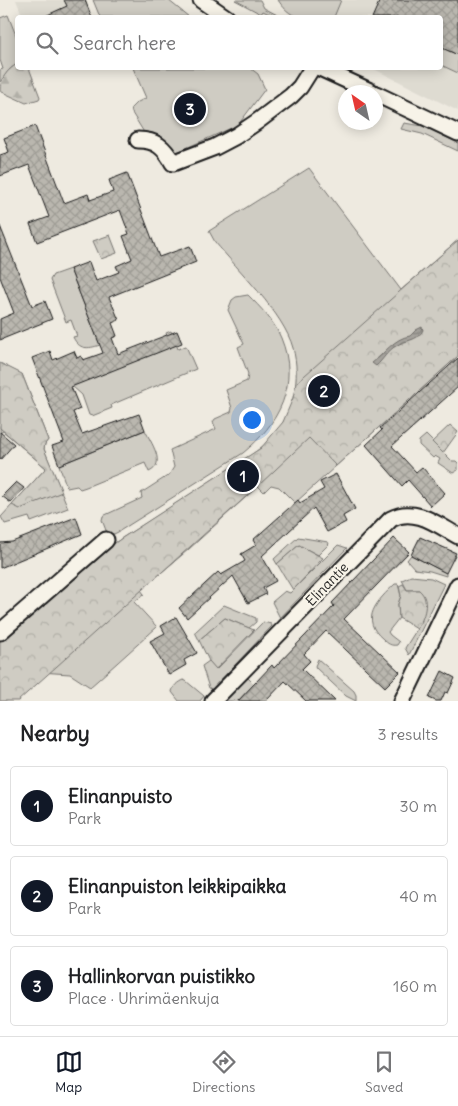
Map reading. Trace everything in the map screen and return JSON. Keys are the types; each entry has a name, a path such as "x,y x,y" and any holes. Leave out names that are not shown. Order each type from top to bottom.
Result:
{"street":[{"path":"201,0 223,15"},
{"path":"138,140 152,141 158,144 168,153 173,163 215,147 236,136 287,100 300,87 311,70"},
{"path":"324,70 357,85"},
{"path":"383,97 458,133"},
{"name":"Elinantie","path":"213,701 386,524 401,514 420,516 458,536"},
{"path":"0,632 106,540"},
{"path":"402,701 458,585"}],"shaded area":[{"path":"16,0 85,0 91,15 22,15"},
{"path":"300,0 458,0 458,111 376,70 443,70 443,15 311,15"}],"green space":[{"path":"93,0 168,0 187,15 99,15"},
{"path":"235,0 260,0 264,8 277,15 271,15 263,11 261,14"},
{"path":"278,0 341,0 335,15 294,15 284,8"},
{"path":"8,15 15,33 15,65 0,82 0,70 3,69 0,60 0,18"},
{"path":"443,48 458,55 458,73 443,66"},
{"path":"15,65 15,70 30,70 40,97 39,99 26,103 0,91 1,83 10,69"},
{"path":"134,70 253,70 258,74 265,89 238,125 177,152 166,143 145,134 132,113 131,108 146,98"},
{"path":"404,123 423,126 458,143 458,151 422,134 401,129"},
{"path":"309,168 401,290 458,240 458,356 295,503 279,487 271,485 264,492 258,486 141,590 144,594 134,602 157,627 90,687 70,674 40,672 0,640 90,562 122,538 250,456 263,446 282,425 291,404 296,382 293,348 288,335 270,307 215,242 209,231"},
{"path":"110,235 117,253 101,259 93,241"},
{"path":"458,240 458,356 336,466 309,438 18,701 0,701 0,640 80,568 122,538 261,448 283,422 293,398 296,383"},
{"path":"70,269 100,345 88,348 78,344 73,337 77,336 71,320 66,322 50,280 53,275"},
{"path":"248,295 275,326 286,355 287,387 283,402 276,416 256,442 243,453 118,532 114,534 107,533 102,520 103,516 142,498 141,493 169,475 174,467 170,450 216,429 213,422 215,419 231,412 232,408 226,390 247,381 248,374 238,347 244,344 228,310 232,300 236,297"},
{"path":"171,331 178,349 186,346 196,369 111,405 112,408 92,416 89,415 82,395 72,386 171,346 166,333"},
{"path":"0,363 22,374 48,440 44,449 62,492 20,509 12,505 46,468 0,428"},
{"path":"22,374 48,440 44,449 68,508 31,522 29,517 5,524 1,517 46,468 3,431 0,433 0,426"},
{"path":"450,425 458,432 443,453 432,442"},
{"path":"145,430 154,447 157,459 157,464 149,472 145,463 80,489 77,486 67,488 59,465"},
{"path":"426,435 452,461 458,463 458,470 453,473 438,463 440,459 435,456 433,458 419,445 419,441"},
{"path":"298,537 328,542 329,544 318,555 299,545 277,564 274,559"},
{"path":"299,545 323,558 293,590 277,564"},
{"path":"338,545 347,548 280,618 272,602 285,591 290,593"},
{"path":"411,555 446,573 446,576 415,569 407,560"},
{"path":"411,576 431,578 444,584 409,655 405,648 422,621 419,590 407,590 402,580"},
{"path":"395,584 398,584 401,596 398,604 399,618 388,632 399,642 397,645 391,645 376,632 372,624 372,617 373,610 377,604"},
{"path":"403,584 407,590 419,590 425,599 424,614 417,629 399,618 398,604 401,596 399,586"},
{"path":"224,605 256,618 256,622 249,628 225,618 199,640 195,632"},
{"path":"225,618 254,630 216,669 209,661 199,640"},
{"path":"263,622 272,626 212,689 209,688 202,666 209,661 217,669"},
{"path":"318,659 354,691 356,701 346,696 316,668"},
{"path":"247,677 254,684 238,701 224,701"},
{"path":"183,680 204,696 200,701 179,701 172,692 176,684"}],"water":[{"path":"422,327 423,330 418,337 393,348 376,366 372,363 394,343 410,336"}],"building":[{"path":"64,0 85,0 91,15 48,15 67,6"},
{"path":"380,0 458,0 458,55 443,48 443,15 373,15"},
{"path":"35,126 64,203 88,194 90,200 113,192 109,180 127,173 159,257 190,246 196,262 109,297 119,320 112,323 117,336 112,338 118,354 177,331 182,343 71,387 80,409 73,412 82,434 139,414 145,430 59,465 52,446 64,442 32,358 50,351 53,360 74,351 77,358 81,356 83,360 103,353 70,269 89,262 96,281 119,272 116,266 132,259 123,236 129,234 120,210 37,242 30,224 49,217 29,165 0,176 0,155 9,152 4,138"},
{"path":"0,226 32,306 45,301 52,319 0,340 0,319 14,313 0,277"},
{"path":"458,358 458,387 392,446 416,472 422,467 445,493 431,506 408,480 402,486 366,445 382,430 380,428"},
{"path":"0,432 14,444 0,460"},
{"path":"336,474 355,509 343,516 346,522 327,532 314,508 262,556 276,581 263,588 266,594 248,603 233,576 187,618 179,608 218,572 221,575 245,561 241,554 256,545 253,540 298,500 300,503 324,489 320,482"},
{"path":"16,482 24,488 11,503 2,496"},
{"path":"76,517 82,534 0,568 0,543 12,542"},
{"path":"420,537 456,553 446,573 411,555"},
{"path":"394,538 409,552 344,619 400,672 385,687 326,631 304,654 310,661 302,669 335,701 306,701 285,681 266,701 238,701 272,665 274,668 334,606 332,603"},
{"path":"176,617 197,653 184,660 186,665 169,675 150,641 165,633 161,626"},
{"path":"442,671 455,678 448,693 445,692 441,701 436,701 429,698"}],"place":[{"name":"Hallinkorvan puistikko","path":"190,109"},
{"name":"Elinanpuiston leikkipaikka","path":"324,391"},
{"name":"Elinanpuisto","path":"243,476"}]}
